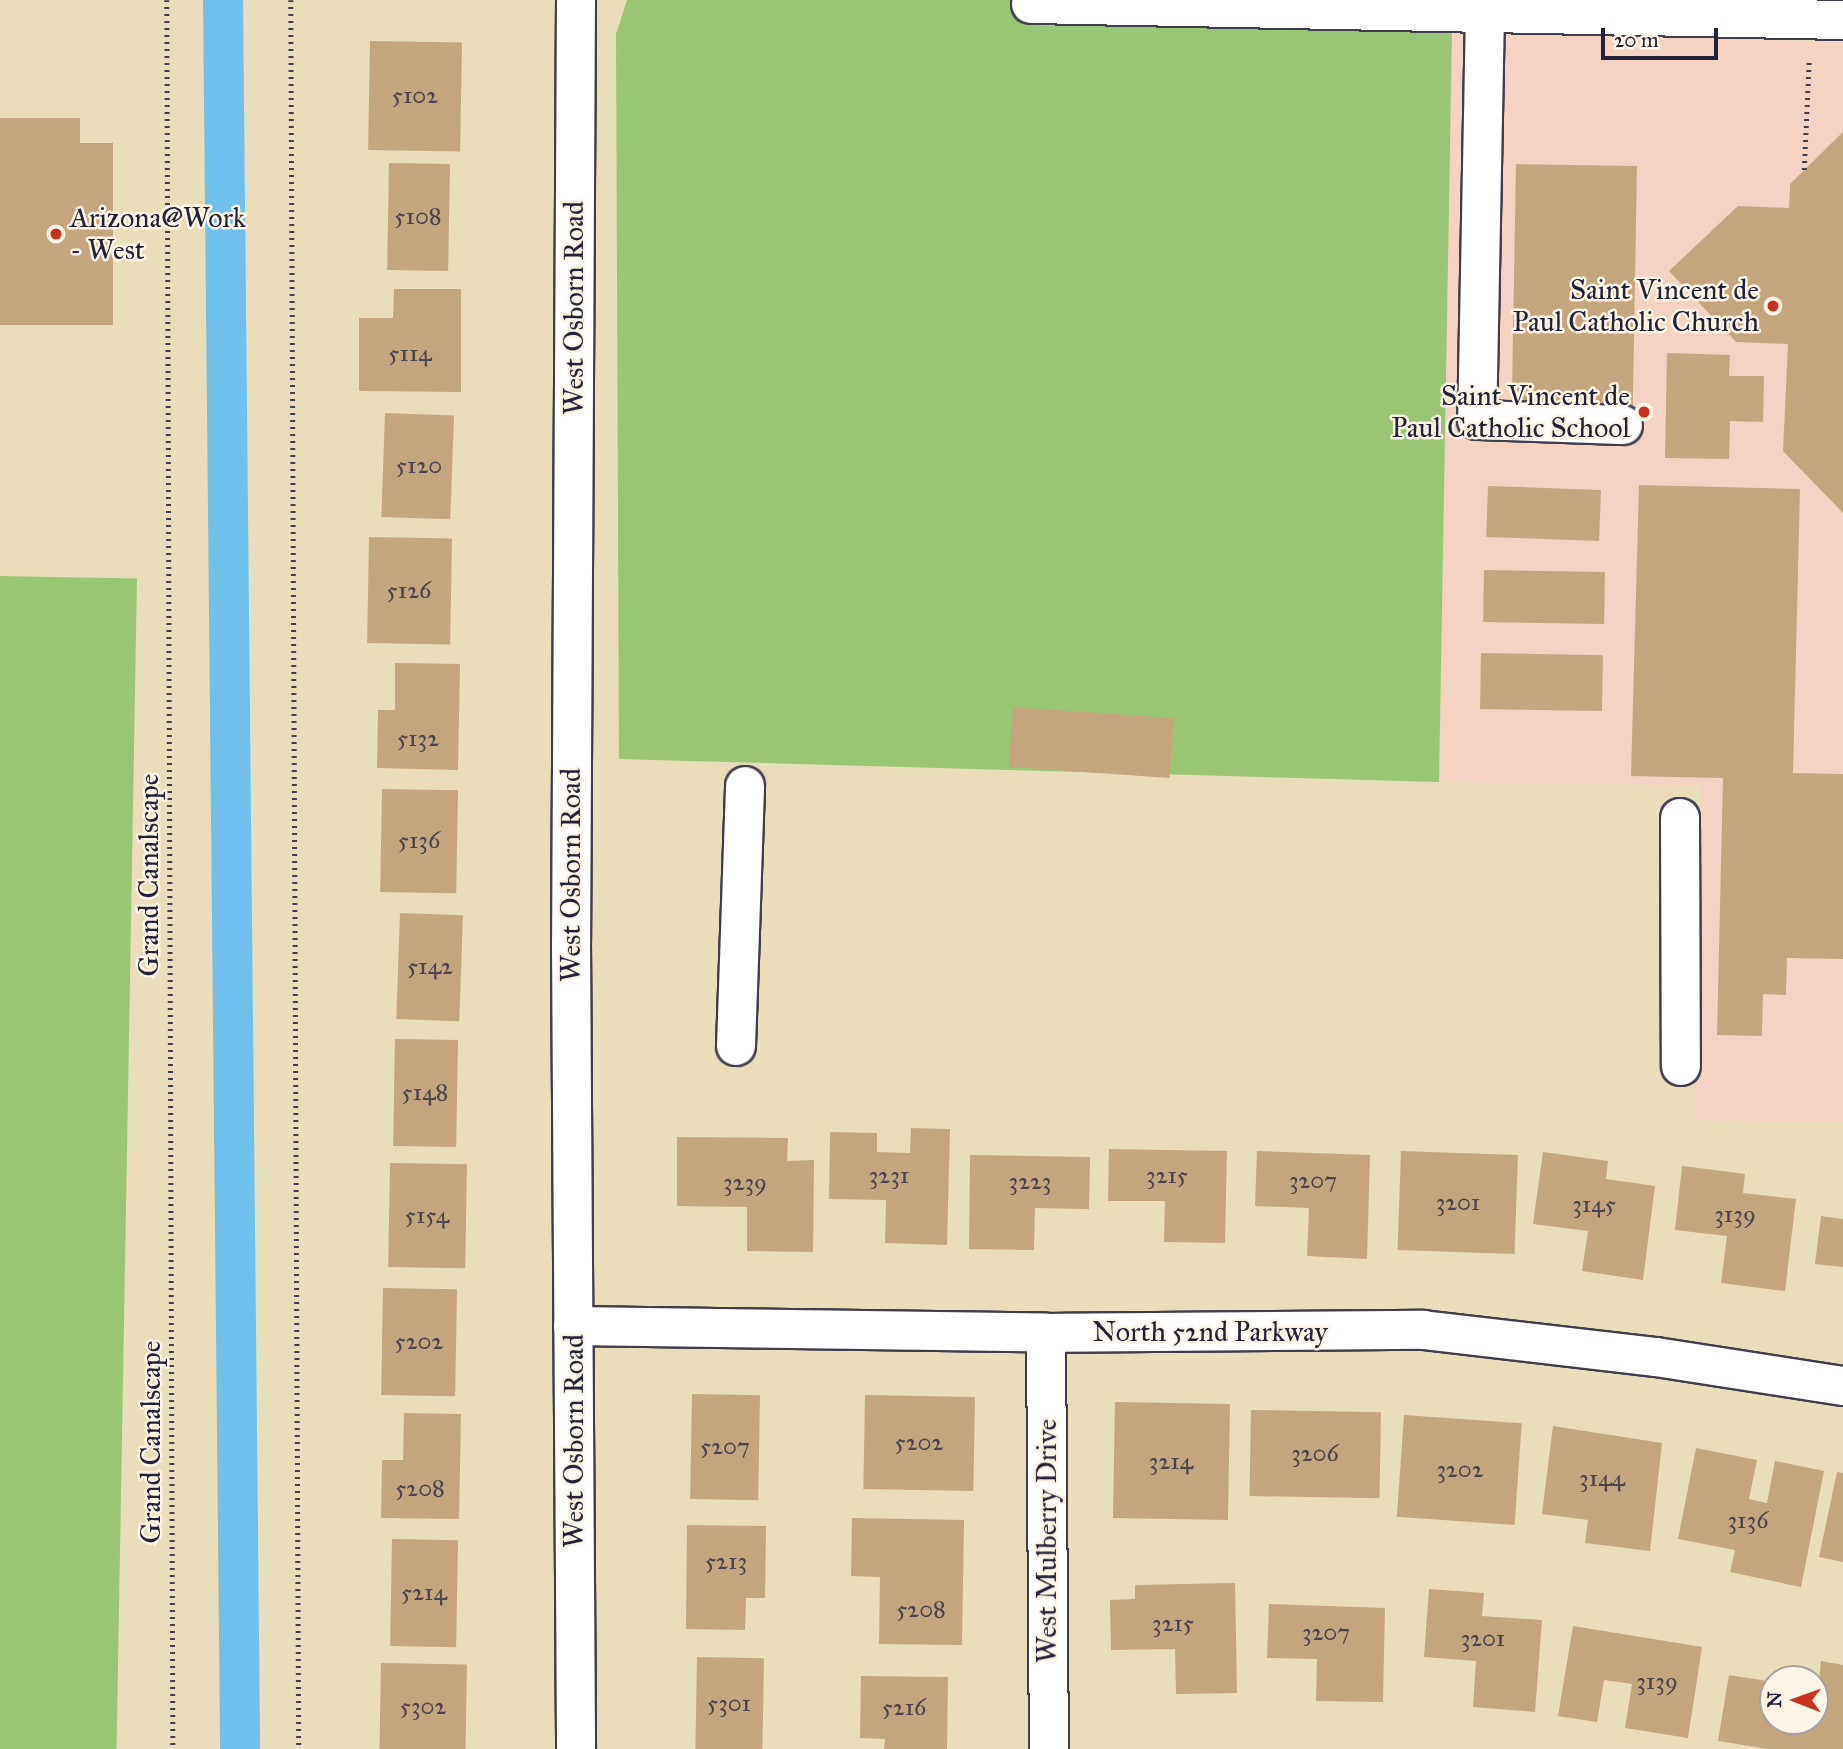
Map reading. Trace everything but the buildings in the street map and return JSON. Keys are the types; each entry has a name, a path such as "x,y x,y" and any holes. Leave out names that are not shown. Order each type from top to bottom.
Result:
{"street":[{"name":"West Osborn Road","path":"576,0 573,1326 576,1749"},
{"path":"1031,4 1292,4 1485,12 1827,20"},
{"path":"1485,12 1478,420 1623,425"},
{"path":"736,1046 745,786"},
{"path":"1680,818 1681,1066"},
{"name":"North 52nd Parkway","path":"573,1326 1046,1333 1423,1330 1656,1357 1843,1386"},
{"name":"West Mulberry Drive","path":"1046,1333 1049,1749"}],"path":[{"name":"Grand Canalscape","path":"167,0 173,1749"},
{"path":"291,0 299,1749"},
{"path":"1804,170 1827,20"}],"shaded area":[{"name":"Saint Vincent de Paul Catholic School","path":"1452,31 1843,42 1843,1122 1694,1120 1701,785 1439,782"}],"green space":[{"path":"627,0 1016,0 1033,25 1452,31 1439,782 619,759 616,34"},
{"path":"0,576 137,578 117,1749 0,1749"}],"waterway":[{"path":"223,0 240,1749"}],"place":[{"name":"Arizona@Work - West","path":"56,234"},
{"name":"Saint Vincent de Paul Catholic Church","path":"1773,306"},
{"name":"Saint Vincent de Paul Catholic School","path":"1644,412"}]}
